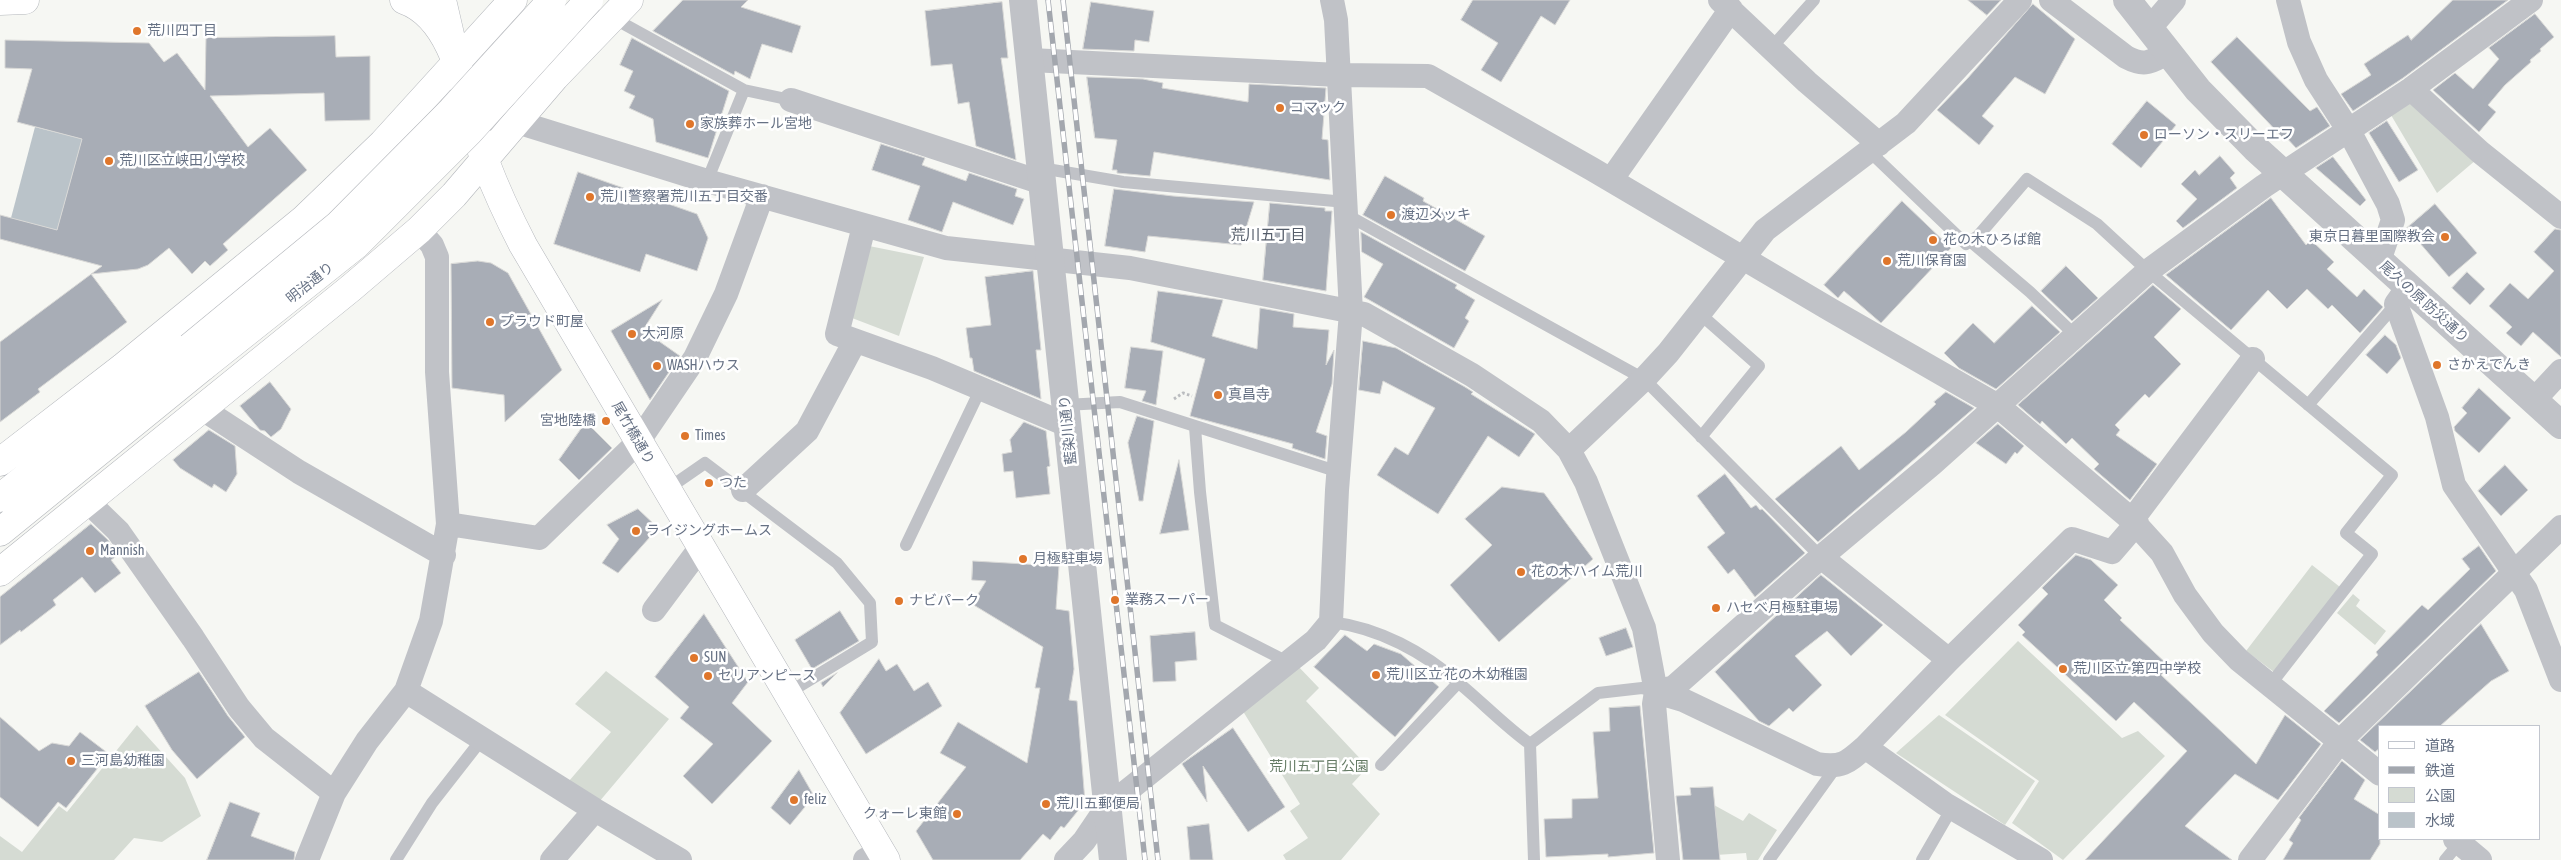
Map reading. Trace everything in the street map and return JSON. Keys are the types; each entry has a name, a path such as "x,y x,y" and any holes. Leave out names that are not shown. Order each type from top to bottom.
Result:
{"main road":[{"path":"0,1 25,0"},
{"name":"尾竹橋通り","path":"404,0 426,13 450,45 485,160 524,245 666,490 788,693 877,857"},
{"path":"442,0 457,64"},
{"path":"0,462 123,367 304,219 382,143 457,64 513,0"},
{"name":"明治通り","path":"0,532 197,356 338,226 452,110 552,0"},
{"name":"明治通り","path":"0,498 197,356 300,292 369,232 469,132 589,0"},
{"path":"0,572 351,288 419,230 485,160 555,77 621,9"}],"street":[{"name":"藍染川通り","path":"1023,0 1113,860"},
{"path":"1066,860 1084,841 1107,807 1316,640 1331,622 1339,472 1351,312 1340,75 1336,20 1332,0"},
{"path":"1569,450 1644,379 1668,353 1765,230 1906,123 2020,0"},
{"path":"2050,0 2126,57 2139,64 2150,62 2167,53"},
{"name":"尾久の原 防災通り","path":"2127,0 2198,90 2282,175 2379,261 2402,296 2534,400 2561,425"},
{"path":"2149,29 2174,0"},
{"path":"2288,0 2299,42 2316,80 2349,131 2388,204 2393,220 2379,261"},
{"path":"1656,692 1674,687 1821,557 1998,406 2148,271 2264,186 2411,89 2521,3"},
{"path":"1611,180 1725,5 1772,47 1874,148"},
{"path":"1030,60 1340,75 1428,76 1611,180 1998,406 2134,521 2162,552 2185,595 2212,633 2239,660 2341,740 2378,772"},
{"path":"457,64 474,94 494,111 517,122 707,181 946,248 1051,261 1130,268 1364,314 1410,338 1472,375 1541,421 1569,450 1586,482 1644,628 1656,692 1654,704 1668,860"},
{"path":"2411,89 2480,152 2561,217"},
{"path":"791,100 1042,176"},
{"path":"448,524 539,538 638,442 696,358 726,294 762,196"},
{"path":"864,226 837,334 981,388 1066,415"},
{"path":"307,860 334,793 367,741 406,691 431,621 444,555 448,524 437,372 437,257 432,246 419,230"},
{"path":"2402,296 2437,417 2454,485 2516,572 2526,590 2561,680"},
{"path":"743,490 807,431 855,341"},
{"path":"1656,692 1682,700 1818,764 1836,767 1850,760 2072,539 2112,552 2253,359"},
{"path":"2534,400 2561,371"},
{"path":"201,408 298,472 444,555"},
{"path":"87,502 118,531 193,638 239,708 258,730 334,793"},
{"path":"2250,860 2341,740 2516,572 2558,538"},
{"path":"654,610 701,547"},
{"path":"1821,557 1950,660"},
{"path":"406,691 594,810 680,860"},
{"path":"1865,747 1952,808 2041,860"},
{"path":"552,860 594,810"},
{"path":"2453,847 2480,860"}],"lane":[{"path":"1772,47 1814,0"},
{"path":"621,9 744,90 791,100"},
{"path":"707,181 744,90"},
{"path":"1874,148 1966,244 1978,236 2027,179 2097,224 2148,271 2392,475 2346,533 2372,554 2270,685"},
{"path":"1042,176 1123,182 1346,209 1644,379 1821,557"},
{"path":"1970,241 2030,292 2076,336"},
{"path":"2308,405 2402,296"},
{"path":"1699,313 1759,366 1701,436"},
{"path":"906,545 981,388"},
{"path":"1066,415 1120,402 1155,411 1195,427 1339,472"},
{"path":"1195,427 1200,492 1215,625 1278,657 1285,665"},
{"path":"666,490 705,463 837,563 870,603 872,642 788,693"},
{"path":"1331,622 1353,625 1420,653 1459,682 1530,744 1534,860"},
{"path":"1381,765 1459,682"},
{"path":"1530,744 1598,693 1642,688 1656,692"},
{"path":"396,860 432,803 482,739"},
{"path":"1769,860 1836,767"},
{"path":"1922,860 1952,808"}],"path":[{"path":"1185,393 1192,396"}],"green space":[{"path":"2412,101 2476,160 2437,193 2391,115"},
{"path":"869,246 924,257 899,336 852,318"},
{"path":"2312,565 2340,587 2274,672 2246,651"},
{"path":"2353,594 2360,600 2356,606 2386,631 2375,645 2337,613"},
{"path":"2018,641 2122,738 2138,731 2165,756 2063,860 2012,823 2039,781 1945,715"},
{"name":"荒川五丁目 公園","path":"1296,664 1319,688 1306,701 1368,767 1352,784 1380,814 1341,860 1286,860 1283,855 1308,838 1290,811 1300,804 1241,708"},
{"path":"606,671 669,719 599,802 569,781 611,732 575,704"},
{"path":"1939,715 2035,781 2005,825 1896,753"},
{"path":"137,725 185,778 201,816 162,842 134,838 114,860 0,860 0,836 22,852 59,806 67,812"},
{"path":"1714,805 1743,821 1749,813 1777,830 1758,860 1747,860 1746,853 1716,855"}],"water":[{"path":"35,127 82,139 57,230 11,218"}],"building":[{"path":"683,0 748,0 741,7 801,26 792,53 762,44 750,79 735,71 734,75 653,31"},
{"path":"1473,0 1570,0 1555,25 1541,16 1501,82 1481,70 1498,43 1461,20"},
{"path":"1968,0 2001,0 1987,15"},
{"path":"2453,0 2508,0 2403,78 2353,111 2341,94 2371,75 2364,64 2408,35 2411,40"},
{"path":"1002,2 1008,58 1001,58 1016,160 976,146 969,102 958,104 952,64 931,66 925,11"},
{"path":"1091,2 1154,11 1149,42 1135,40 1134,51 1083,49"},
{"path":"2033,4 2075,39 2045,94 2015,77 1982,116 1994,126 1979,145 1937,110"},
{"path":"2535,14 2554,37 2540,49 2541,51 2530,60 2531,62 2505,85 2488,105 2496,112 2479,132 2433,90 2455,73 2473,89 2499,59 2489,48"},
{"path":"335,36 336,57 370,56 370,120 325,121 324,93 210,96 248,147 270,128 307,170 223,244 228,250 210,266 205,261 192,274 169,248 148,265 138,269 91,274 102,266 0,239 0,215 57,230 82,139 17,122 32,69 5,68 5,40 149,43 164,62 177,53 205,90 206,38"},
{"path":"2237,37 2310,111 2317,107 2330,126 2296,148 2284,135 2282,137 2211,62"},
{"path":"632,38 729,91 708,158 656,142 653,119 629,108 635,96 624,91 633,71 620,65"},
{"path":"1087,77 1143,79 1163,83 1162,88 1248,102 1249,84 1326,88 1322,139 1328,140 1330,180 1154,152 1150,176 1117,173 1117,170 1112,170 1117,140 1095,138"},
{"name":"ローソン・スリーエフ","path":"2147,101 2176,125 2141,168 2112,144"},
{"path":"2387,121 2418,170 2399,182 2369,133"},
{"path":"881,144 925,158 922,165 966,181 969,173 1017,189 1015,196 1024,199 1013,225 953,202 942,232 908,220 920,186 872,170"},
{"path":"2220,156 2235,173 2230,178 2237,188 2183,228 2176,221 2197,199 2181,184 2195,170 2199,175"},
{"path":"2333,157 2366,200 2360,206 2316,168"},
{"path":"578,172 697,214 708,238 697,271 646,254 640,272 554,244"},
{"path":"1385,176 1424,198 1423,201 1485,236 1465,271 1363,215"},
{"path":"1114,189 1173,196 1254,202 1241,245 1148,236 1145,252 1105,246"},
{"path":"2271,198 2306,245 2311,240 2334,262 2327,269 2357,297 2364,289 2383,307 2360,333 2332,305 2328,309 2307,289 2287,309 2268,290 2231,330 2166,275"},
{"path":"1902,201 1951,248 1881,323 1844,291 1838,298 1824,285"},
{"path":"1270,203 1325,208 1325,211 1332,211 1326,291 1263,280"},
{"path":"2435,204 2477,253 2449,277 2407,228"},
{"path":"2555,229 2561,230 2561,357 2533,332 2521,346 2506,333 2512,327 2489,306 2510,283 2528,299 2554,271 2534,252"},
{"path":"1361,232 1457,285 1455,288 1475,300 1465,318 1469,321 1454,348 1364,297 1383,264 1362,252"},
{"name":"プラウド町屋","path":"478,261 491,263 508,273 562,370 505,422 504,395 452,388 451,264"},
{"path":"2066,266 2098,298 2072,321 2041,291"},
{"path":"1033,271 1041,350 1036,350 1041,399 974,371 972,358 970,358 966,328 991,325 985,277"},
{"path":"2467,272 2485,289 2470,305 2452,288"},
{"path":"91,274 127,322 38,389 40,392 0,422 0,342"},
{"path":"2153,285 2181,309 2154,337 2181,364 2149,398 2145,394 2115,425 2120,430 2116,435 2157,464 2130,500 2094,469 2099,464 2072,438 2066,444 2042,421 2040,424 2018,405"},
{"path":"1158,291 1223,300 1212,336 1257,349 1260,308 1294,314 1293,327 1329,330 1326,365 1334,350 1332,384 1316,432 1327,436 1325,459 1292,448 1293,444 1190,416 1205,359 1151,342"},
{"path":"662,300 643,330 680,356 650,400 611,331"},
{"path":"2032,306 2060,332 1996,389 1959,368 1944,353 1973,323 1994,343"},
{"path":"2385,335 2396,345 2401,358 2387,374 2366,355"},
{"path":"1363,341 1396,348 1465,387 1473,392 1471,394 1535,434 1519,457 1488,436 1438,514 1377,475 1395,447 1408,455 1435,408 1383,381 1380,394 1359,390"},
{"path":"1131,347 1163,351 1156,405 1142,401 1146,391 1125,388"},
{"path":"270,382 291,409 281,429 271,437 265,431 260,430 240,406"},
{"path":"2479,388 2511,418 2479,453 2455,431 2454,427 2467,413 2462,408"},
{"path":"1946,392 1974,408 1818,542 1775,499 1841,446 1859,470 1906,432"},
{"path":"1137,416 1154,421 1143,501 1139,501 1128,443"},
{"path":"586,422 612,448 579,480 559,460"},
{"path":"1024,422 1046,431 1050,466 1047,467 1050,494 1016,498 1013,471 1004,472 1002,454 1012,452 1010,440"},
{"path":"1998,424 2024,446 2017,454 2015,452 2006,464 1976,443"},
{"path":"209,430 235,446 237,474 226,492 214,484 212,488 180,468 173,460"},
{"path":"1179,460 1189,530 1160,534"},
{"path":"2505,465 2528,490 2501,516 2478,491"},
{"path":"1725,474 1751,508 1756,505 1760,510 1762,509 1805,553 1755,597 1734,569 1728,574 1707,547 1725,533 1697,496"},
{"name":"花の木ハイム荒川","path":"1502,487 1544,493 1593,559 1499,642 1450,585 1492,545 1465,519"},
{"path":"638,509 658,528 618,573 602,563 619,539 607,525"},
{"path":"91,524 108,540 118,555 111,560 121,573 95,593 82,577 53,600 56,605 21,632 20,630 0,645 0,597"},
{"path":"2479,546 2496,571 2339,723 2324,711 2378,655 2376,652 2422,605 2428,610 2470,569 2462,559"},
{"path":"2076,555 2091,560 2118,585 2104,600 2122,618 2120,620 2169,666 2161,675 2256,764 2285,715 2321,744 2278,800 2235,774 2185,826 2232,860 2085,860 2187,751 2134,702 2116,721 2022,635 2025,632 2018,625 2048,594 2042,588"},
{"path":"973,561 1059,566 1056,609 1069,611 1074,669 1069,700 1077,701 1085,802 1064,828 1061,826 1050,840 1043,834 1020,860 933,860 916,831 966,767 940,753 958,722 1027,763 1040,688 1035,688 1043,647 972,604 986,581 972,580"},
{"path":"1821,575 1883,625 1851,656 1827,631 1795,656 1822,685 1793,712 1789,708 1769,726 1759,721 1715,672"},
{"path":"840,611 859,641 812,669 795,640"},
{"path":"704,614 748,682 732,703 772,741 712,804 683,776 713,744 680,718 689,707 655,677"},
{"path":"2481,624 2509,671 2491,681 2441,725 2378,725 2378,750 2375,752 2360,740"},
{"path":"1626,628 1633,647 1606,656 1599,638"},
{"path":"1195,632 1197,660 1175,662 1176,681 1153,682 1150,636"},
{"path":"1345,635 1367,651 1374,644 1401,654 1439,687 1395,737 1314,667"},
{"path":"879,659 886,671 897,664 914,691 928,682 942,706 866,754 840,713"},
{"path":"199,672 228,716 245,737 197,779 172,750 145,706"},
{"path":"837,673 823,687 821,683"},
{"path":"1640,706 1654,853 1608,857 1608,854 1546,857 1544,819 1572,818 1572,799 1598,798 1593,732 1610,731 1609,708"},
{"path":"0,717 39,751 52,743 69,746 80,732 109,754 66,808 58,802 38,827 0,797"},
{"path":"1233,728 1285,807 1248,832 1203,766 1207,802 1182,764"},
{"path":"2342,761 2365,780 2354,799 2378,814 2378,840 2380,840 2380,844 2370,860 2283,860 2293,843 2289,840 2301,820 2299,818"},
{"path":"799,770 814,796 790,825 771,808"},
{"path":"1713,787 1720,860 1683,860 1676,796 1691,795 1690,788"},
{"path":"230,802 260,813 251,836 295,852 294,860 207,860"},
{"path":"1209,824 1213,860 1190,860 1187,827"}],"railway":[{"path":"1048,0 1145,860"},
{"path":"1063,0 1158,860"}],"place":[{"name":"荒川四丁目","path":"137,31"},
{"name":"コマック","path":"1280,108"},
{"name":"家族葬ホール宮地","path":"690,124"},
{"name":"ローソン・スリーエフ","path":"2144,135"},
{"name":"荒川区立峡田小学校","path":"109,161"},
{"name":"荒川警察署荒川五丁目交番","path":"590,197"},
{"name":"渡辺メッキ","path":"1391,215"},
{"name":"東京日暮里国際教会","path":"2445,237"},
{"name":"花の木ひろば館","path":"1933,240"},
{"name":"荒川保育園","path":"1887,261"},
{"name":"プラウド町屋","path":"490,322"},
{"name":"大河原","path":"632,334"},
{"name":"さかえでんき","path":"2437,365"},
{"name":"WASHハウス","path":"657,366"},
{"name":"真昌寺","path":"1218,395"},
{"name":"宮地陸橋","path":"606,421"},
{"name":"Times","path":"685,436"},
{"name":"つた","path":"709,483"},
{"name":"ライジングホームス","path":"636,531"},
{"name":"Mannish","path":"90,551"},
{"name":"月極駐車場","path":"1023,559"},
{"name":"花の木ハイム荒川","path":"1521,572"},
{"name":"業務スーパー","path":"1115,600"},
{"name":"ナビパーク","path":"899,601"},
{"name":"ハセベ月極駐車場","path":"1716,608"},
{"name":"SUN","path":"694,658"},
{"name":"荒川区立 第四中学校","path":"2063,669"},
{"name":"荒川区立 花の木幼稚園","path":"1376,675"},
{"name":"セリアンピース","path":"708,676"},
{"name":"三河島幼稚園","path":"71,761"},
{"name":"feliz","path":"794,800"},
{"name":"荒川五郵便局","path":"1046,804"},
{"name":"クォーレ東館","path":"957,814"}],"district":[{"name":"荒川五丁目","path":"1268,235"}]}
